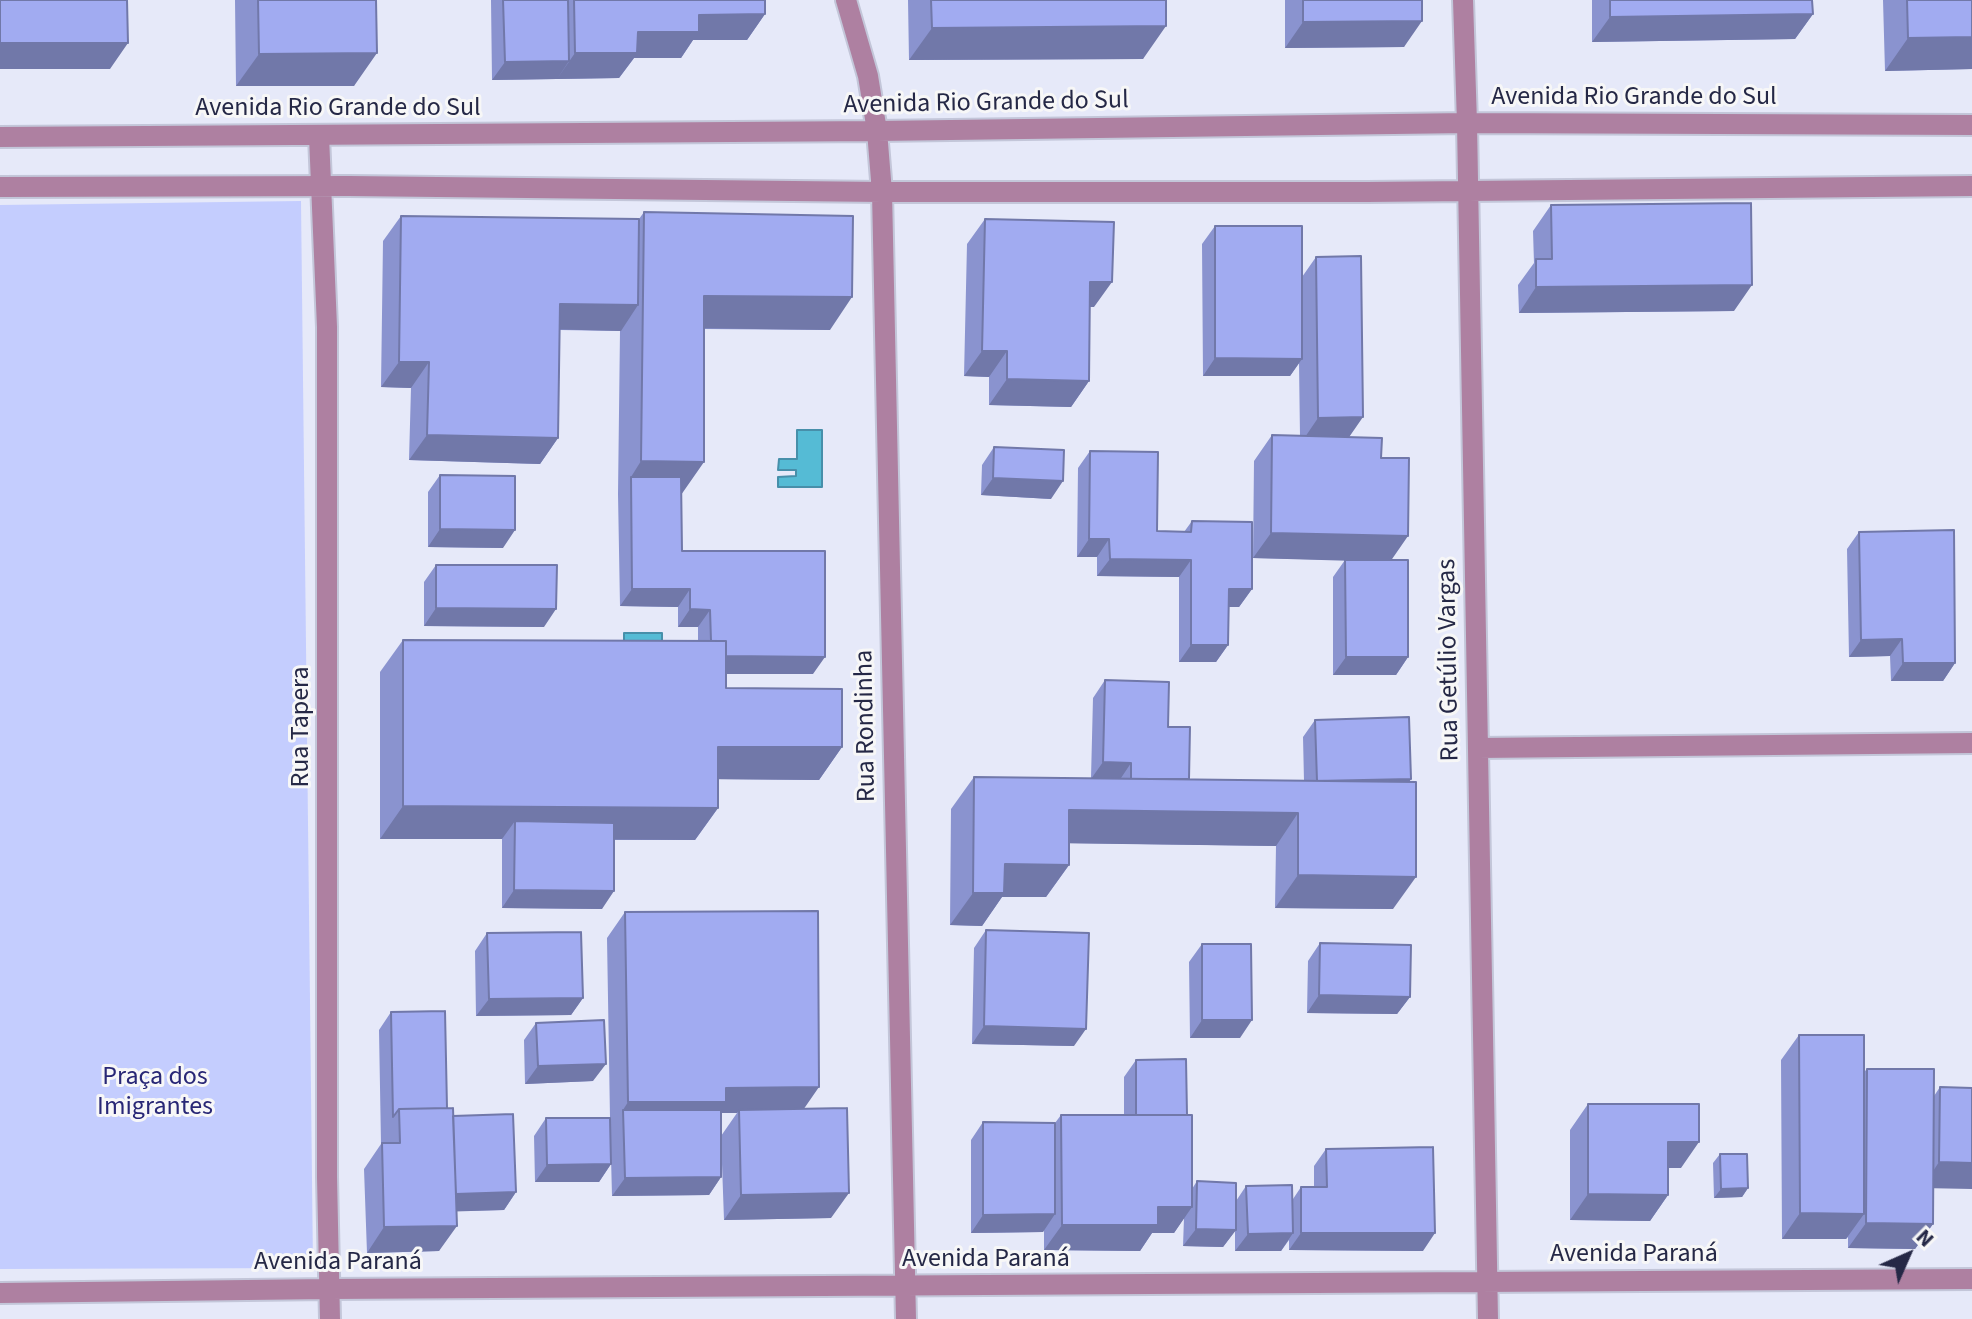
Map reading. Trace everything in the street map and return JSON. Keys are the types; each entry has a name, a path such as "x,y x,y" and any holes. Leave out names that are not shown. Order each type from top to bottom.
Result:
{"street":[{"name":"Rua Rondinha","path":"846,0 868,76 882,192 906,1319"},
{"name":"Rua Getúlio Vargas","path":"1463,0 1488,1319"},
{"name":"Avenida Rio Grande do Sul","path":"0,137 1467,123 1972,125"},
{"name":"Rua Tapera","path":"319,136 327,327 327,1177 330,1319"},
{"path":"0,187 1468,192 1972,186"},
{"path":"1478,748 1972,743"},
{"name":"Avenida Paraná","path":"0,1293 1972,1279"}],"green space":[{"name":"Praça dos Imigrantes","path":"301,201 313,1268 0,1269 0,205"}],"shaded area":[{"path":"797,430 822,430 822,487 778,487 778,477 796,476 796,470 778,470 779,459 797,459"},
{"path":"624,633 662,633 662,657 624,667"}],"building":[{"path":"0,0 127,0 128,43 0,43"},
{"path":"258,0 376,0 377,53 259,54"},
{"path":"503,0 568,0 569,61 505,62"},
{"path":"574,0 765,0 765,14 699,15 699,32 638,32 637,53 575,53"},
{"path":"931,0 1166,0 1166,26 932,28"},
{"path":"1303,0 1422,0 1422,21 1303,22"},
{"path":"1610,0 1812,0 1813,14 1610,17"},
{"path":"1907,0 1972,0 1972,37 1908,38"},
{"path":"1751,203 1752,285 1536,287 1536,259 1552,259 1551,205"},
{"path":"644,212 853,216 852,297 704,296 704,462 641,461"},
{"path":"401,216 639,219 638,305 560,304 558,438 427,435 429,362 399,362"},
{"path":"985,219 1114,222 1112,282 1090,282 1089,381 1007,379 1007,351 982,351"},
{"path":"1215,226 1302,226 1302,359 1215,358"},
{"path":"1361,256 1363,417 1318,418 1316,257"},
{"path":"1272,435 1382,438 1381,458 1409,458 1408,536 1271,533"},
{"path":"994,447 1064,450 1063,481 993,478"},
{"path":"1090,451 1158,452 1157,531 1191,532 1192,521 1252,522 1252,589 1229,589 1228,645 1191,645 1191,560 1110,559 1109,539 1089,539"},
{"path":"440,475 515,476 515,530 440,529"},
{"path":"631,477 681,477 682,551 825,551 825,657 726,656 726,641 711,641 710,610 690,609 690,589 632,589"},
{"path":"1954,530 1955,663 1903,663 1902,639 1861,640 1859,532"},
{"path":"1345,560 1408,560 1408,657 1346,657"},
{"path":"436,565 557,565 556,609 436,608"},
{"path":"403,640 726,641 726,688 842,689 842,747 718,747 718,808 403,806"},
{"path":"1105,680 1169,682 1168,727 1190,727 1189,779 1131,779 1131,763 1103,762"},
{"path":"1409,717 1411,779 1317,781 1315,720"},
{"path":"974,777 1416,782 1416,877 1298,875 1298,813 1069,810 1069,865 1005,864 1004,893 973,893"},
{"path":"515,821 614,823 614,891 514,890"},
{"path":"818,911 819,1087 726,1088 726,1102 628,1102 625,912"},
{"path":"986,930 1089,933 1086,1029 984,1026"},
{"path":"581,932 583,998 489,999 487,933"},
{"path":"1320,943 1411,945 1410,997 1319,995"},
{"path":"1202,944 1251,944 1252,1020 1202,1020"},
{"path":"445,1011 447,1108 399,1109 393,1117 391,1012"},
{"path":"604,1020 606,1064 538,1066 536,1023"},
{"path":"1799,1035 1864,1035 1864,1214 1800,1213"},
{"path":"1186,1059 1187,1115 1136,1115 1136,1060"},
{"path":"1867,1069 1934,1069 1933,1224 1866,1223"},
{"path":"1940,1087 1972,1088 1972,1163 1939,1162"},
{"path":"1588,1104 1699,1104 1699,1142 1668,1142 1668,1195 1588,1194"},
{"path":"453,1108 457,1226 384,1227 382,1143 400,1143 399,1109"},
{"path":"847,1108 849,1193 741,1195 739,1110"},
{"path":"623,1110 721,1110 721,1177 625,1178"},
{"path":"513,1114 516,1192 456,1194 453,1116"},
{"path":"1061,1115 1192,1115 1192,1207 1158,1207 1158,1225 1062,1225"},
{"path":"546,1118 610,1118 611,1164 547,1165"},
{"path":"983,1122 1055,1123 1055,1214 983,1215"},
{"path":"1433,1147 1435,1233 1301,1233 1301,1187 1327,1187 1326,1149"},
{"path":"1720,1154 1747,1154 1748,1188 1721,1189"},
{"path":"1197,1181 1236,1183 1236,1230 1196,1229"},
{"path":"1292,1185 1293,1233 1248,1234 1246,1186"}]}
